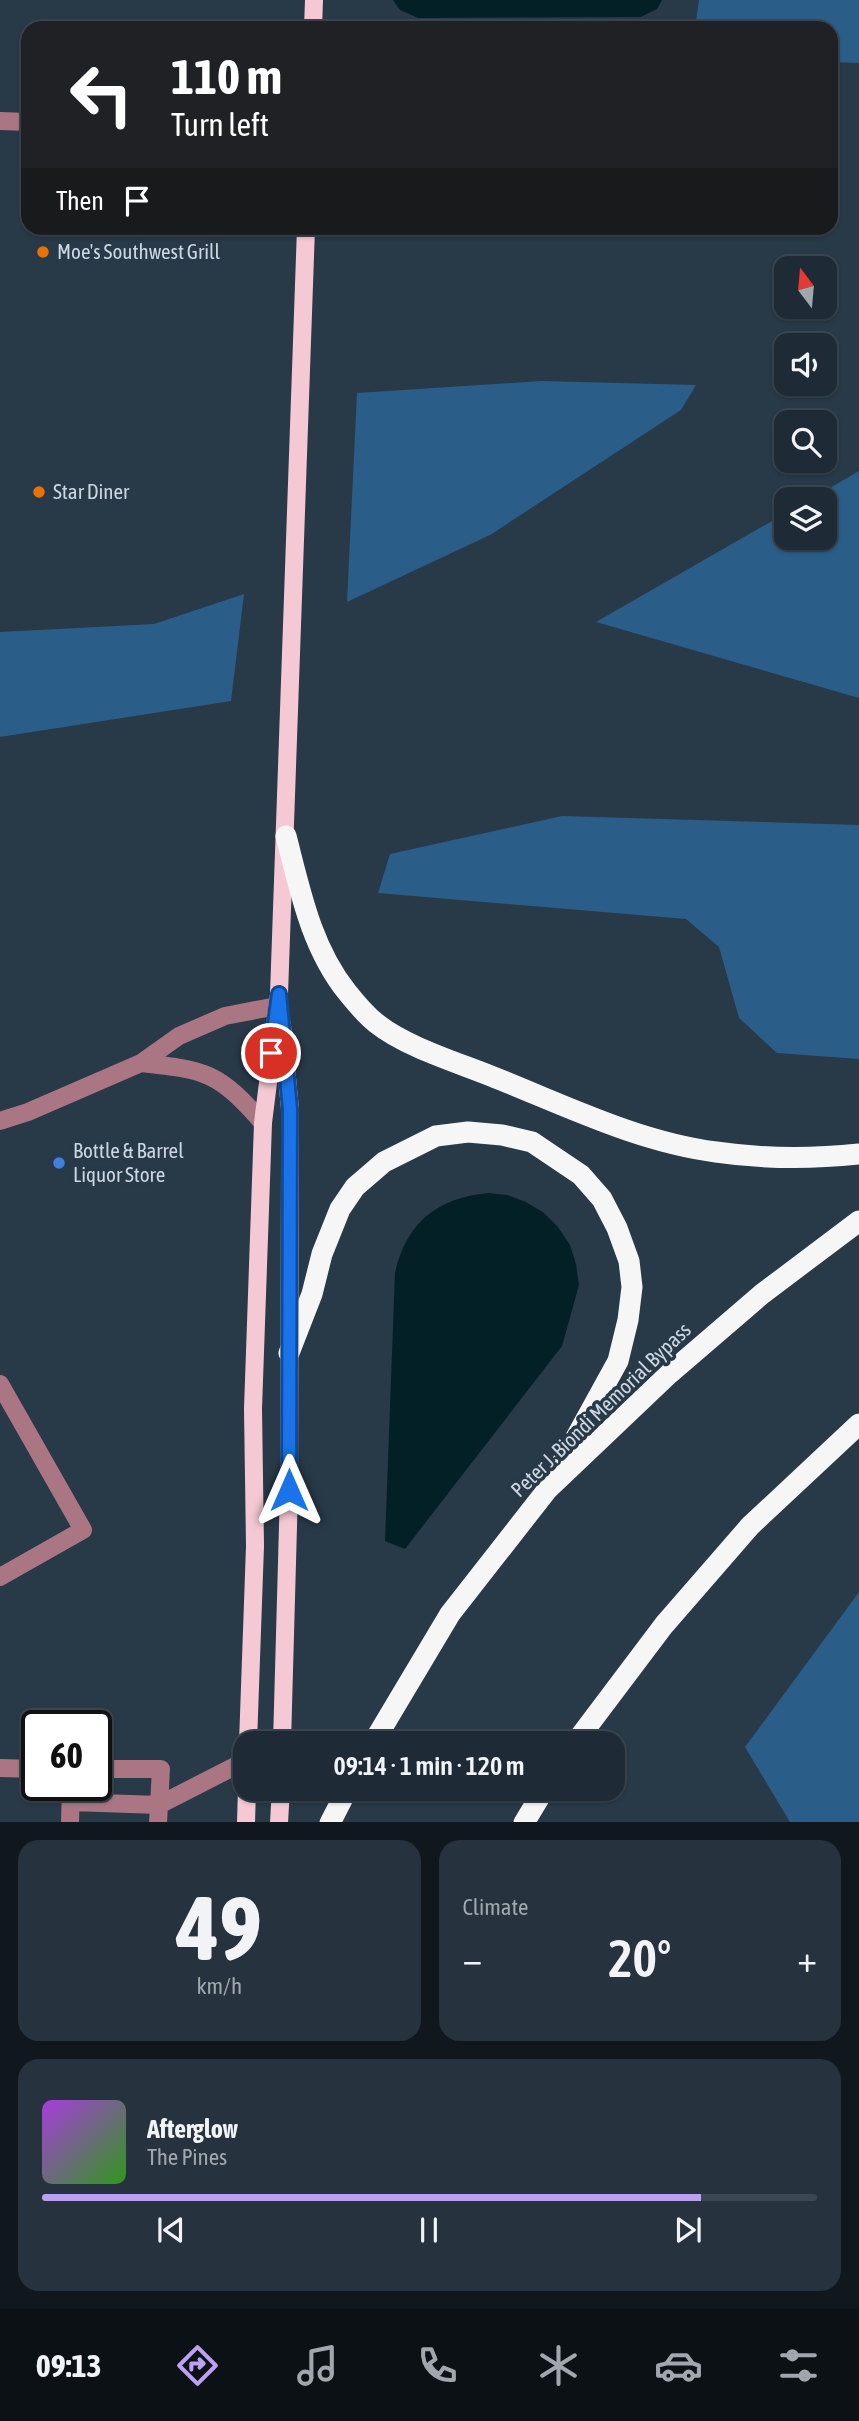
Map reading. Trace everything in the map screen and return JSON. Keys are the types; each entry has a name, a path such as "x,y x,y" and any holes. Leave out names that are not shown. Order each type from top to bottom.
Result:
{"highway":[{"path":"286,835 307,913 323,955 346,992 376,1023 418,1047 619,1127 674,1144 715,1152 779,1158 859,1154"},
{"path":"289,1353 312,1294 322,1254 340,1209 355,1187 384,1162 436,1136 468,1132 502,1135 532,1142 581,1175 602,1199 617,1228 629,1261 632,1287 628,1320 618,1361 547,1490"},
{"name":"Peter J. Biondi Memorial Bypass","path":"380,1731 450,1614 547,1490 669,1374 762,1294 859,1221"},
{"path":"585,1731 664,1625 750,1526 859,1424"},
{"path":"330,1822 341,1801"},
{"path":"524,1822 537,1801"}],"main road":[{"path":"313,21 314,0"},
{"path":"248,1731 255,1546 253,1409 263,1123 278,1000 286,835 306,235"},
{"path":"278,1000 290,1109 289,1503 282,1731"},
{"path":"246,1822 247,1801"},
{"path":"279,1822 280,1801"}],"street":[{"path":"0,121 21,122"},
{"path":"0,1121 28,1112 141,1063 179,1035 225,1016 278,1000"},
{"path":"141,1063 205,1073 223,1083 263,1123"},
{"path":"0,1384 83,1530 0,1577"},
{"path":"0,1768 21,1769"},
{"path":"104,1801 158,1814 233,1768"},
{"path":"112,1769 161,1769 158,1814"},
{"path":"70,1822 71,1801"}],"shaded area":[{"path":"393,0 662,0 657,9 641,17 418,18 400,10"},
{"path":"699,0 859,0 859,63 838,62 838,21 696,21"},
{"path":"542,381 696,385 681,410 490,535 347,602 357,393"},
{"path":"859,471 859,698 596,622 774,520 774,550 837,550 837,487 832,487"},
{"path":"244,594 231,701 0,737 0,632 154,624"},
{"path":"562,816 859,825 859,1059 777,1053 739,1018 719,947 686,919 378,893 390,854"},
{"path":"488,1193 507,1195 526,1202 544,1213 558,1227 570,1245 579,1285 562,1346 405,1549 385,1541 395,1273 407,1240 426,1216 453,1201"},
{"path":"859,1592 859,1822 790,1822 745,1747"}],"place":[{"name":"Moe's Southwest Grill","path":"43,252"},
{"name":"Star Diner","path":"39,492"},
{"name":"Bottle & Barrel Liquor Store","path":"59,1163"}],"route":[{"path":"271,1053 279,994 290,1109 289,1490"}]}
